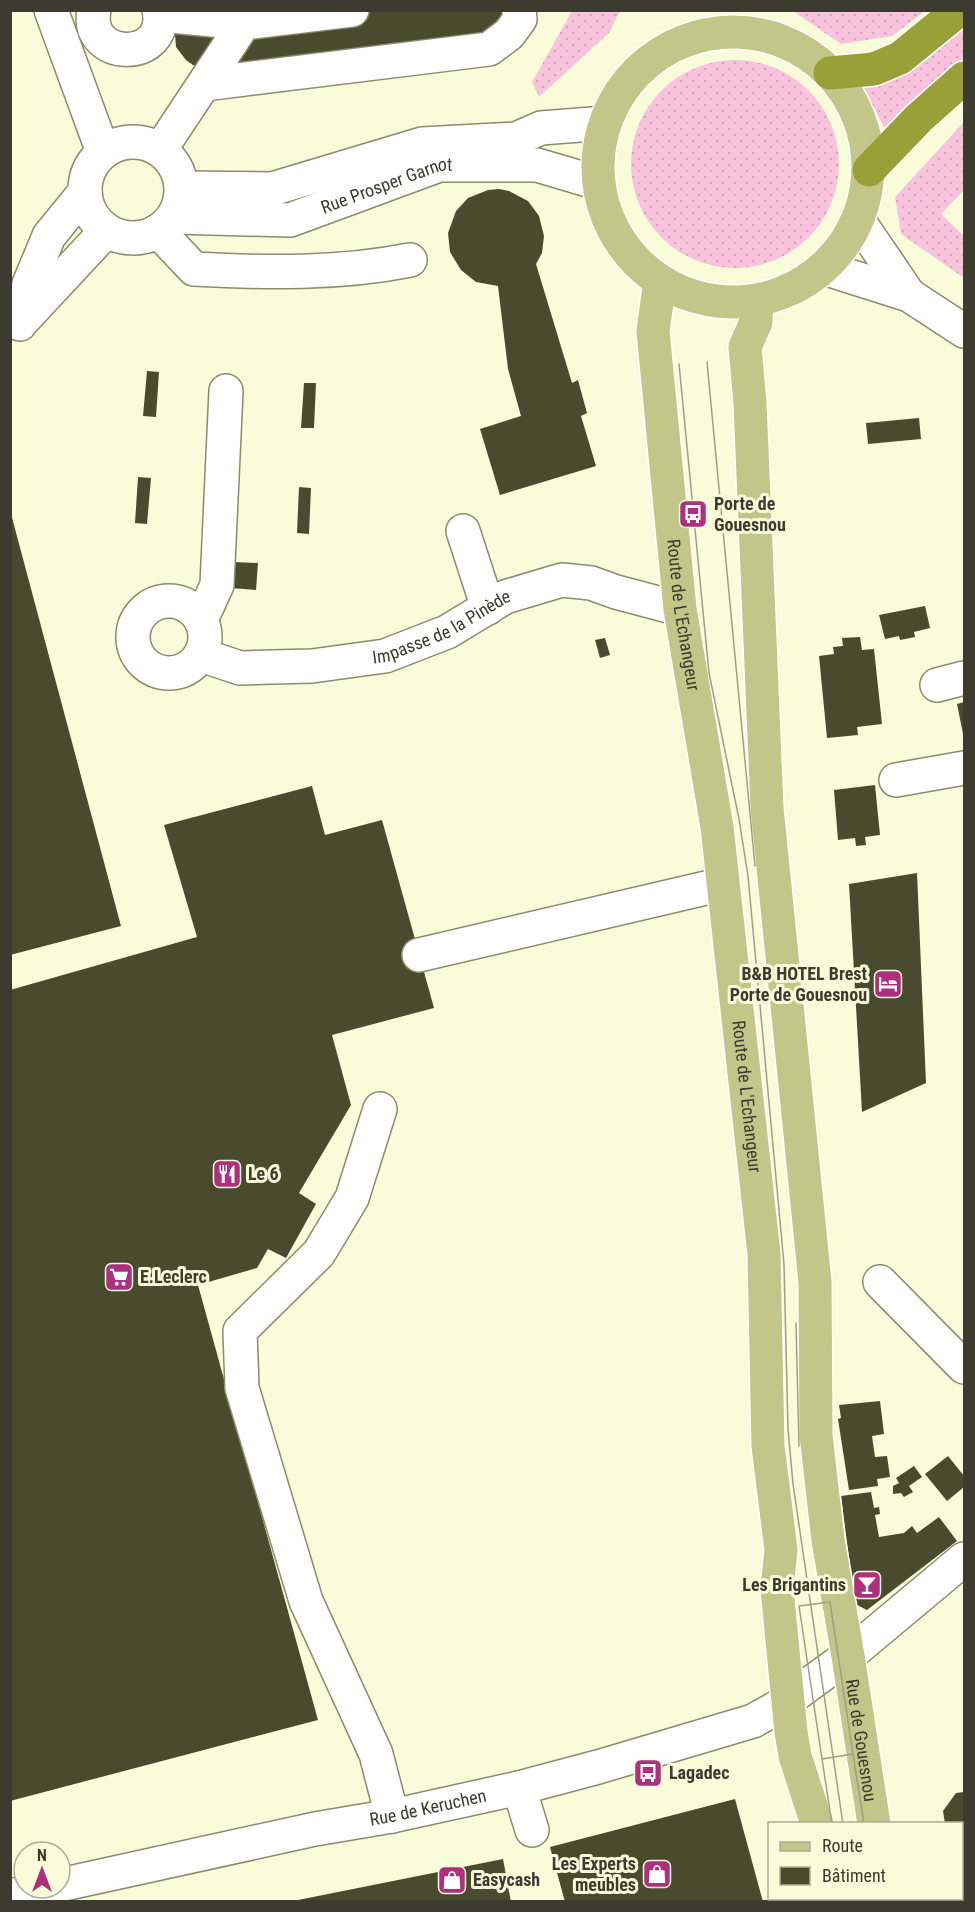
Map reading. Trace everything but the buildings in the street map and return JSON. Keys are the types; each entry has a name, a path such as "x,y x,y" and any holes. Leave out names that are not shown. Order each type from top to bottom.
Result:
{"highway":[{"path":"830,73 874,69 900,58 959,10"},
{"path":"868,170 919,118 964,78"}],"main road":[{"path":"760,23 830,73 852,102 864,135 868,170 866,195 858,220 844,246 824,267 793,288 758,301 724,302 690,296 660,281 630,255 608,221 598,183 598,152 605,123 624,87 653,58 692,25 726,32 760,23"},
{"name":"Route de L'Echangeur","path":"660,281 653,331 680,609 717,827 764,1254 768,1446 781,1550 777,1589 789,1700"},
{"path":"758,301 756,322 745,347 750,403 767,808 815,1282 816,1435 828,1540 848,1656"},
{"name":"Rue de Gouesnou","path":"848,1656 874,1822"},
{"path":"789,1700 795,1756 816,1822"}],"street":[{"path":"51,10 103,152"},
{"path":"94,10 94,25 98,36 106,44 127,51 138,49 154,36 159,26 159,13 244,23 352,10"},
{"path":"205,84 489,49 509,34 520,19 519,10"},
{"path":"160,150 244,23"},
{"path":"78,83 106,44"},
{"name":"Rue Prosper Garnot","path":"171,212 272,189 422,144 516,139 541,128 605,123"},
{"path":"171,212 135,239 120,237 106,231 91,214 85,192 86,177 93,163 103,152 131,141 160,150 172,160 179,173 171,212 194,269 248,272 374,267 410,260"},
{"name":"Rue Prosper Garnot","path":"171,212 290,220 439,165 537,165 598,183"},
{"path":"15,326 49,236 85,192"},
{"path":"858,220 909,294"},
{"path":"15,326 106,231"},
{"path":"824,267 909,294 964,331"},
{"path":"201,620 217,585 226,391"},
{"path":"464,531 488,608"},
{"name":"Impasse de la Pinède","path":"201,655 240,668 312,666 385,656 447,632 505,597 562,580 591,583 680,609"},
{"path":"171,601 183,604 201,620 205,632 205,644 201,655 183,670 172,673 160,672 141,660 135,650 133,638 135,627 140,616 148,608 171,601"},
{"path":"896,780 964,768"},
{"path":"420,956 723,884"},
{"path":"380,1109 352,1198 319,1253 240,1331 242,1388 306,1601 376,1754 392,1816"},
{"path":"880,1282 964,1367"},
{"name":"Rue de Keruchen","path":"72,1882 315,1829 392,1816 519,1788 753,1721 789,1700 848,1656 964,1559"},
{"path":"519,1788 532,1830"}],"shaded area":[{"path":"925,10 892,36 841,44 793,11"},
{"path":"572,11 620,11 609,33 539,97 532,82"},
{"path":"964,22 964,61 885,129 860,82"},
{"path":"725,60 745,60 765,64 784,72 809,90 822,106 831,124 839,154 835,194 831,204 822,222 809,238 793,251 765,264 745,268 725,268 705,264 686,256 661,238 648,222 635,194 631,174 631,154 635,134 643,115 661,90 677,77 705,64"},
{"path":"964,122 964,190 941,214 964,236 964,278 901,234 895,197"}],"tram line":[{"path":"707,362 755,866"},
{"path":"679,364 709,673 739,819 748,876 784,1264 788,1429 793,1484 843,1822"},
{"path":"796,1323 799,1446"},
{"path":"830,1602 853,1754 822,1759 799,1606 830,1602"},
{"path":"832,1822 822,1759 853,1754 864,1822"}],"place":[{"name":"Porte de Gouesnou","path":"693,514"},
{"name":"B&B HOTEL Brest Porte de Gouesnou","path":"888,984"},
{"name":"Le 6","path":"227,1174"},
{"name":"E.Leclerc","path":"119,1277"},
{"name":"Les Brigantins","path":"867,1585"},
{"name":"Lagadec","path":"648,1773"},
{"name":"Les Experts meubles","path":"657,1874"},
{"name":"Easycash","path":"452,1880"}]}
